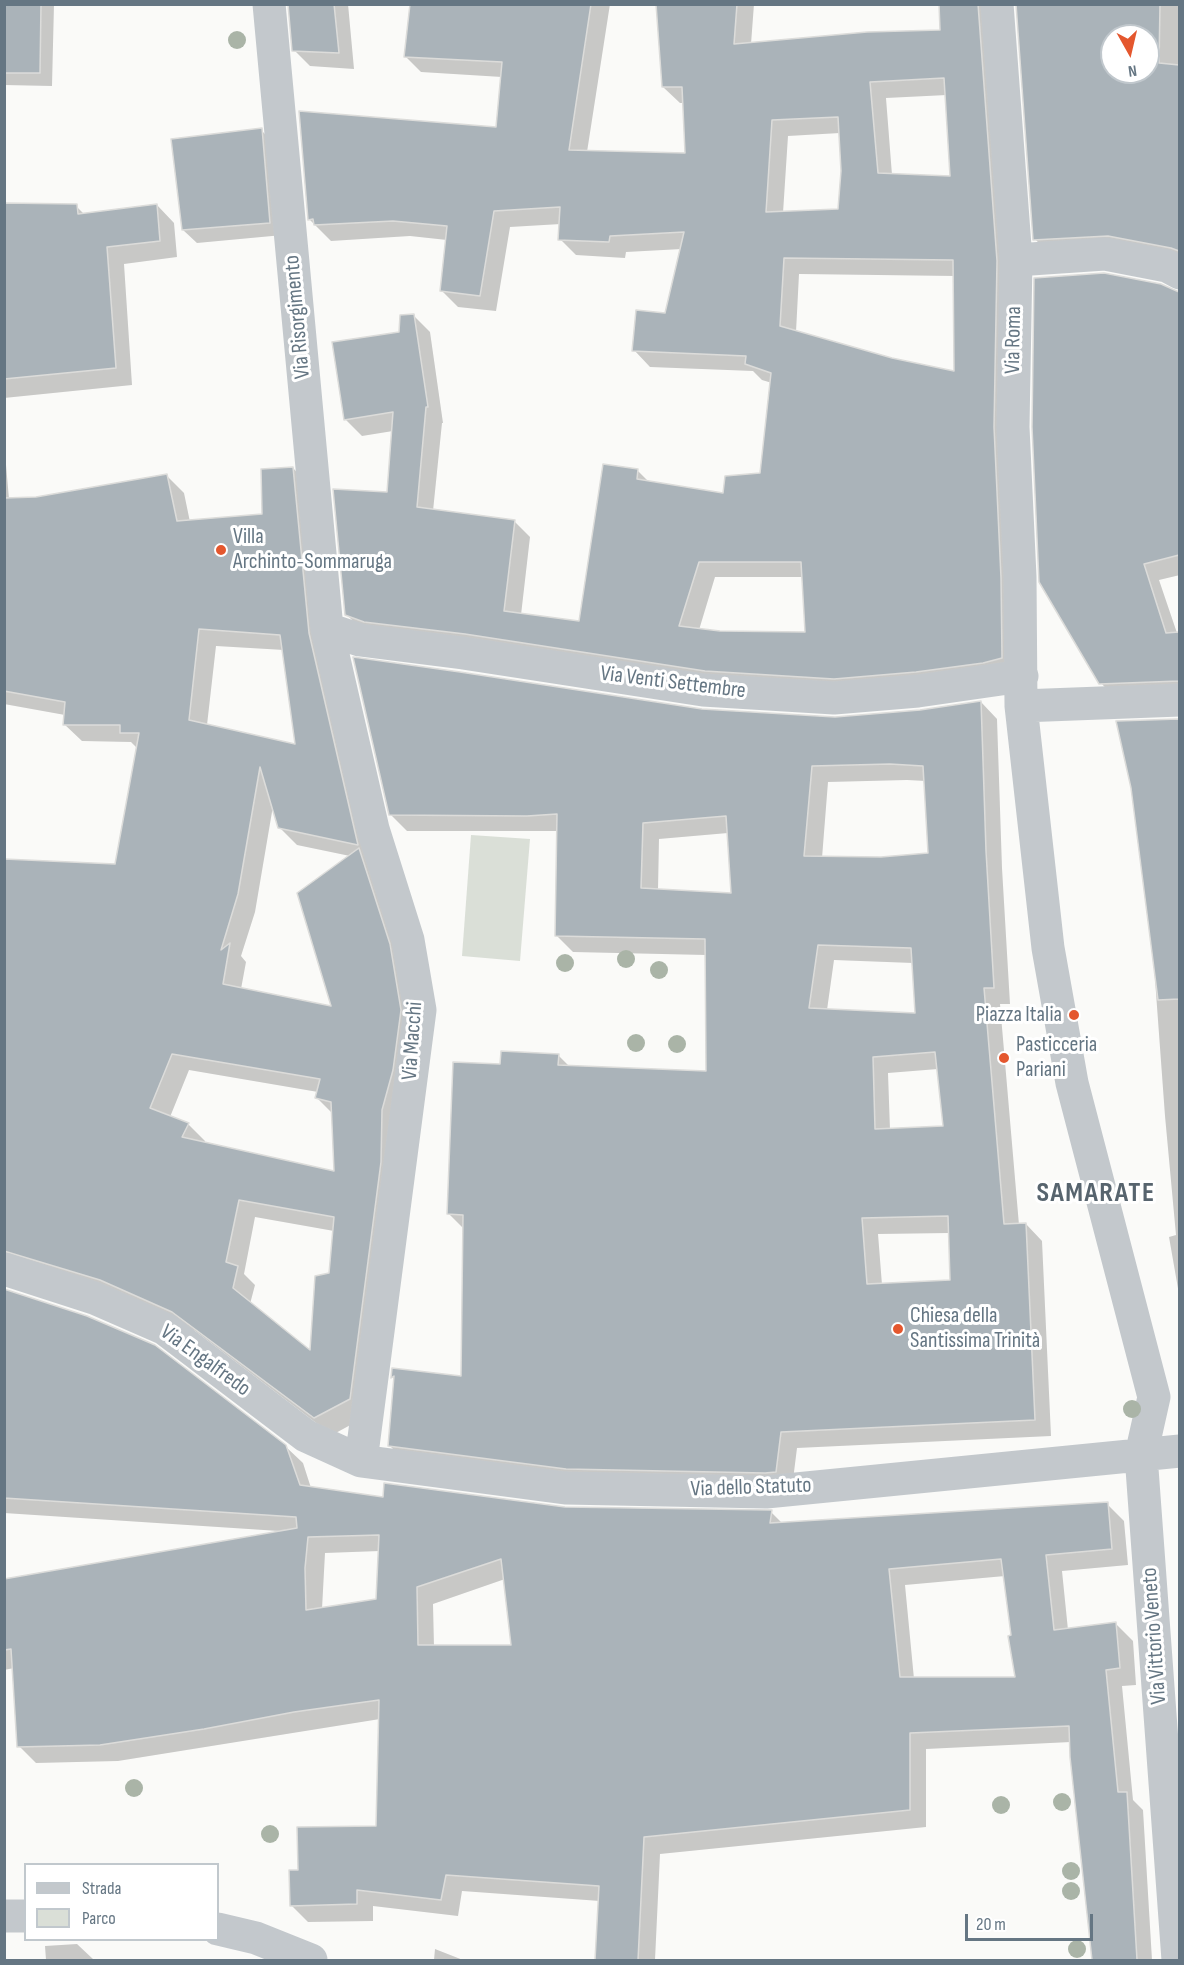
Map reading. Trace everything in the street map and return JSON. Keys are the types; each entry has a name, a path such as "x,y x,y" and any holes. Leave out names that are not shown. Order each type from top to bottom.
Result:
{"street":[{"name":"Via Risorgimento","path":"269,4 327,629"},
{"name":"Via Roma","path":"997,4 1016,260 1013,427 1020,577 1021,691"},
{"path":"1016,260 1105,254 1167,266 1179,273"},
{"name":"Via Venti Settembre","path":"327,629 360,640 474,654 703,690 834,698 918,691 1021,691 1179,700"},
{"name":"Via Macchi","path":"327,629 373,829 408,940 420,1011 361,1461"},
{"path":"1021,691 1048,948 1072,1083 1154,1397 1141,1455"},
{"name":"Via Engalfredo","path":"4,1269 94,1298 165,1329 306,1436 361,1461"},
{"name":"Via dello Statuto","path":"361,1461 565,1488 765,1492 1179,1451"},
{"name":"Via Vittorio Veneto","path":"1141,1455 1178,1960"},
{"path":"4,1916 24,1916"},
{"path":"219,1929 256,1938 311,1960"}],"green space":[{"path":"471,835 530,839 520,961 462,956"}],"building":[{"path":"4,4 41,4 40,73 4,73"},
{"path":"288,4 334,4 339,53 292,51"},
{"path":"410,4 591,4 569,150 685,153 682,87 662,87 656,4 737,4 734,44 867,32 940,30 939,4 978,4 997,261 994,427 1002,658 983,663 916,672 834,679 705,671 465,634 364,622 345,615 333,489 387,492 393,412 344,420 332,342 399,332 400,315 414,314 428,407 426,407 417,507 515,520 504,611 579,621 603,464 638,469 637,479 723,493 725,476 760,473 771,373 745,364 746,356 632,351 636,310 665,313 684,232 610,236 609,242 558,240 560,207 494,211 480,296 440,291 447,226 393,221 314,225 313,219 308,220 299,111 496,127 502,62 404,57","holes":["944,78 950,176 878,173 870,82","838,117 841,171 838,209 766,212 772,120","784,258 953,260 954,371 892,358 780,326","699,562 801,562 805,632 720,631 679,626"]},
{"path":"1016,4 1160,4 1160,24 1100,24 1100,84 1160,84 1160,63 1179,65 1179,251 1108,236 1033,240"},
{"path":"262,128 270,223 182,230 171,139"},
{"path":"4,203 77,204 78,214 157,204 160,241 107,247 116,368 4,379"},
{"path":"1104,273 1161,284 1179,292 1179,555 1144,564 1166,633 1179,632 1179,681 1099,684 1039,582 1032,427 1034,278"},
{"path":"293,467 309,633 358,845 278,828 260,767 238,894 221,950 230,943 223,984 331,1006 297,893 359,848 390,944 401,1010 393,1070 382,1110 381,1162 350,1399 314,1418 172,1312 100,1280 4,1251 4,859 115,864 139,733 120,733 120,725 63,725 65,702 4,691 4,498 36,497 167,474 177,521 262,514 261,469","holes":["199,629 280,635 295,744 189,720","172,1054 320,1079 315,1098 331,1102 334,1171 182,1137 189,1123 150,1108","239,1200 334,1217 329,1273 315,1276 310,1350 233,1288 238,1266 226,1262"]},
{"path":"353,657 702,709 835,717 920,710 981,701 994,988 984,988 1004,1224 1026,1223 1035,1420 781,1432 776,1472 765,1473 566,1469 388,1446 394,1376 391,1378 392,1368 461,1376 463,1215 447,1214 453,1062 500,1064 501,1051 559,1054 558,1065 706,1071 705,939 555,936 557,814 527,816 389,815","holes":["890,764 923,766 928,853 881,857 804,856 812,766","726,816 731,893 641,888 643,823","818,945 911,948 915,1013 809,1008","935,1052 943,1126 875,1129 873,1057","948,1216 950,1280 867,1284 862,1218"]},
{"path":"1179,719 1179,999 1158,1000 1131,788 1116,721"},
{"path":"4,1289 87,1316 155,1345 286,1445 300,1485 383,1497 384,1483 565,1507 772,1510 770,1523 1108,1502 1112,1549 1046,1555 1054,1630 1116,1622 1120,1668 1106,1670 1118,1792 1127,1792 1137,1960 1092,1960 1070,1757 1069,1726 910,1733 910,1810 644,1837 638,1960 595,1960 599,1886 446,1875 441,1900 357,1890 357,1904 290,1906 289,1870 298,1870 297,1827 376,1826 379,1700 100,1745 17,1747 11,1649 4,1650 4,1579 297,1528 296,1517 4,1498","holes":["379,1535 376,1599 306,1610 305,1568 308,1537","501,1559 511,1645 418,1645 417,1587","1001,1559 1011,1635 1008,1636 1015,1677 900,1677 889,1569"]}],"place":[{"name":"Villa Archinto-Sommaruga","path":"221,550"},
{"name":"Piazza Italia","path":"1074,1015"},
{"name":"Pasticceria Pariani","path":"1004,1058"},
{"name":"Chiesa della Santissima Trinità","path":"898,1329"}],"district":[{"name":"SAMARATE","path":"1096,1194"}]}
